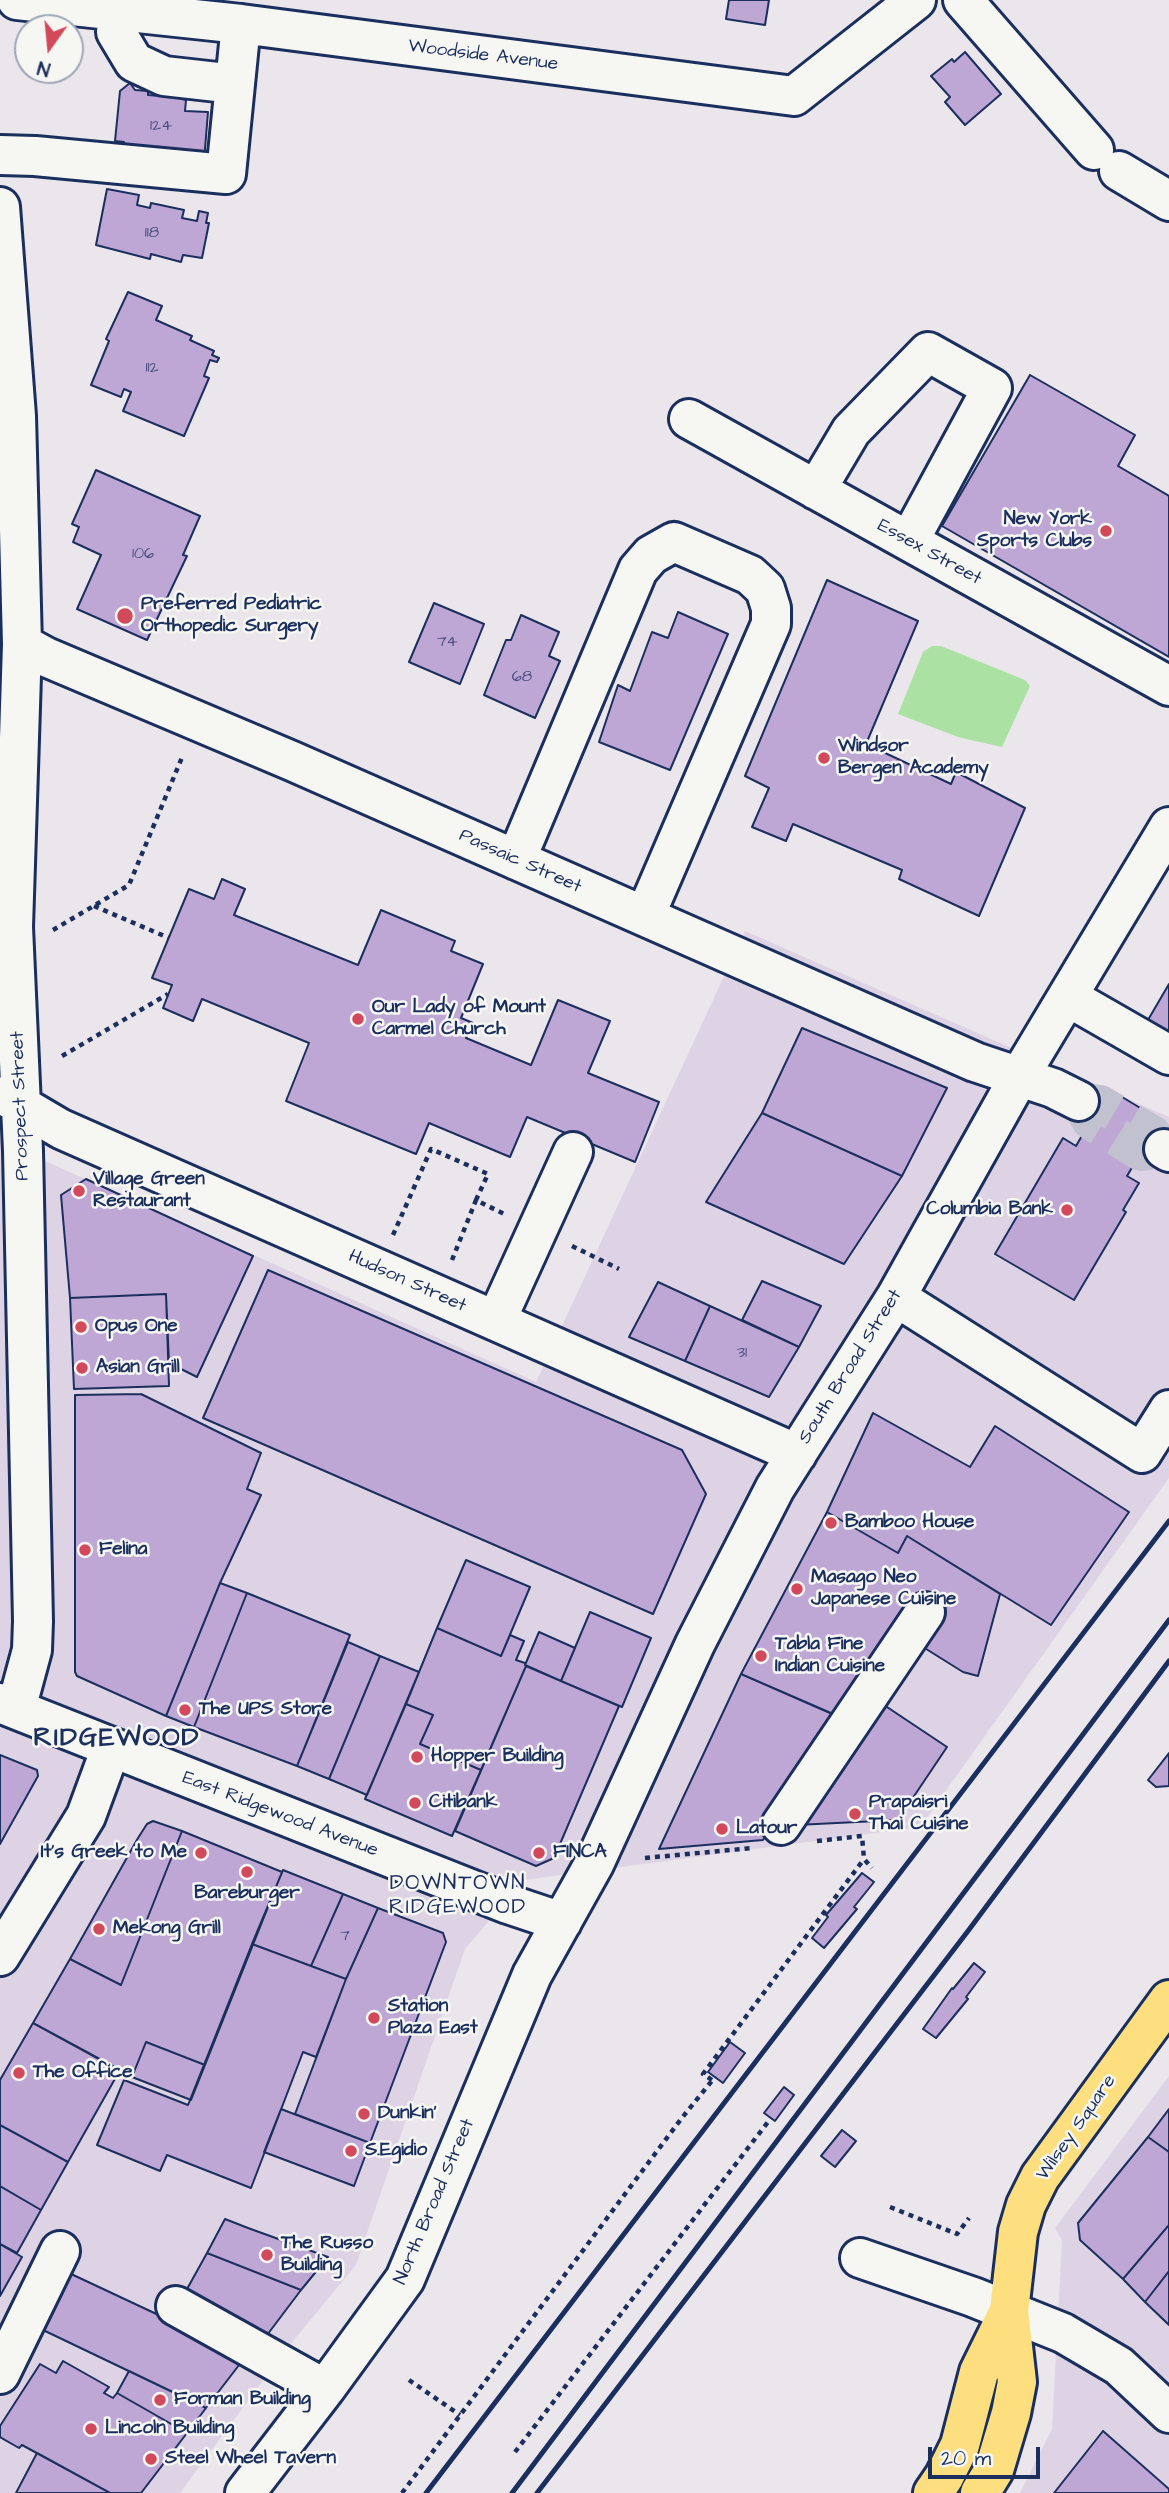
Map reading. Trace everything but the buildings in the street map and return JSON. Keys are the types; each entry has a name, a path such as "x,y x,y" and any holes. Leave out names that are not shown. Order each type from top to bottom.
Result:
{"main road":[{"name":"Wilsey Square","path":"1009,2311 1018,2232 1026,2205 1040,2177 1169,2000"},
{"path":"933,2493 960,2445 979,2372 1009,2311"},
{"path":"980,2493 994,2470 1017,2382 1009,2311"}],"street":[{"name":"Woodside Avenue","path":"17,0 241,24 794,96 916,0"},
{"path":"964,0 1106,160 1169,201"},
{"path":"119,11 116,32 134,62 164,76 236,84"},
{"path":"0,155 226,174 241,24"},
{"name":"Prospect Street","path":"0,207 16,416 10,564 16,635 13,927 8,979 14,1398 33,1621 32,1650 8,1706"},
{"path":"817,490 851,431 928,352 992,388 909,541"},
{"name":"Essex Street","path":"689,419 1169,686"},
{"path":"516,860 639,570 651,555 674,542 750,575 765,589 771,608 771,624 645,916"},
{"name":"Passaic Street","path":"16,635 46,657 292,761 975,1062 1053,1088 1079,1101"},
{"name":"South Broad Street","path":"562,1922 594,1864 695,1644 775,1488 895,1297 1019,1077 1169,827"},
{"path":"1068,997 1169,1055"},
{"name":"Hudson Street","path":"10,1099 61,1129 797,1454"},
{"path":"496,1321 573,1152"},
{"path":"895,1297 1142,1453 1169,1410"},
{"path":"781,1825 925,1612"},
{"name":"East Ridgewood Avenue","path":"8,1706 508,1904 562,1922"},
{"path":"0,1956 86,1816 111,1748"},
{"name":"North Broad Street","path":"245,2493 405,2279 532,1975 562,1922"},
{"path":"0,2374 60,2251"},
{"path":"860,2258 947,2287 1063,2333 1119,2366 1169,2413"},
{"path":"176,2306 325,2389"}],"path":[{"path":"48,932 129,885 183,754"},
{"path":"94,906 169,938"},
{"path":"62,1056 168,994"},
{"path":"390,1242 431,1149 488,1174 476,1200"},
{"path":"402,2493 681,2119 714,2079 703,2074 864,1859"},
{"path":"514,2452 771,2118"},
{"path":"890,2207 957,2234 969,2218"},
{"path":"409,2380 460,2416"}],"shaded area":[{"path":"745,931 1169,1117 1169,1478 920,1827 524,1880 465,1949 356,2265 284,2352 180,2493 0,2493 0,1138 23,1151 536,1382"},
{"path":"1169,2076 1169,2493 1020,2493 1052,2429 1062,2240 1055,2228"}],"green space":[{"path":"932,646 941,646 1025,680 1030,686 1002,747 958,737 898,714 923,652"}],"tunnel":[{"path":"1079,1101 1100,1104 1152,1134 1164,1149 1141,1152 1091,1121 1079,1101"}],"railway":[{"path":"426,2493 1169,1521"},
{"path":"512,2493 1169,1620"},
{"path":"537,2493 968,1931 1169,1661"}],"place":[{"name":"New York Sports Clubs","path":"1106,531"},
{"name":"Preferred Pediatric Orthopedic Surgery","path":"125,616"},
{"name":"Windsor Bergen Academy","path":"824,758"},
{"name":"Our Lady of Mount Carmel Church","path":"358,1019"},
{"name":"Village Green Restaurant","path":"79,1191"},
{"name":"Columbia Bank","path":"1067,1210"},
{"name":"Opus One","path":"81,1327"},
{"name":"Asian Grill","path":"82,1368"},
{"name":"Bamboo House","path":"831,1523"},
{"name":"Felina","path":"85,1550"},
{"name":"Masago Neo Japanese Cuisine","path":"797,1589"},
{"name":"Tabla Fine Indian Cuisine","path":"761,1656"},
{"name":"The UPS Store","path":"185,1710"},
{"name":"Hopper Building","path":"417,1757"},
{"name":"Citibank","path":"415,1803"},
{"name":"Prapaisri Thai Cuisine","path":"855,1814"},
{"name":"Latour","path":"722,1829"},
{"name":"It's Greek to Me","path":"201,1853"},
{"name":"FINCA","path":"539,1853"},
{"name":"Bareburger","path":"247,1872"},
{"name":"Mekong Grill","path":"99,1929"},
{"name":"Station Plaza East","path":"374,2018"},
{"name":"The Office","path":"19,2073"},
{"name":"Dunkin'","path":"364,2114"},
{"name":"S.Egidio","path":"351,2151"},
{"name":"The Russo Building","path":"267,2255"},
{"name":"Forman Building","path":"160,2400"},
{"name":"Lincoln Building","path":"91,2429"},
{"name":"Steel Wheel Tavern","path":"151,2459"}],"district":[{"name":"RIDGEWOOD","path":"117,1740"},
{"name":"DOWNTOWN RIDGEWOOD","path":"458,1897"}]}
